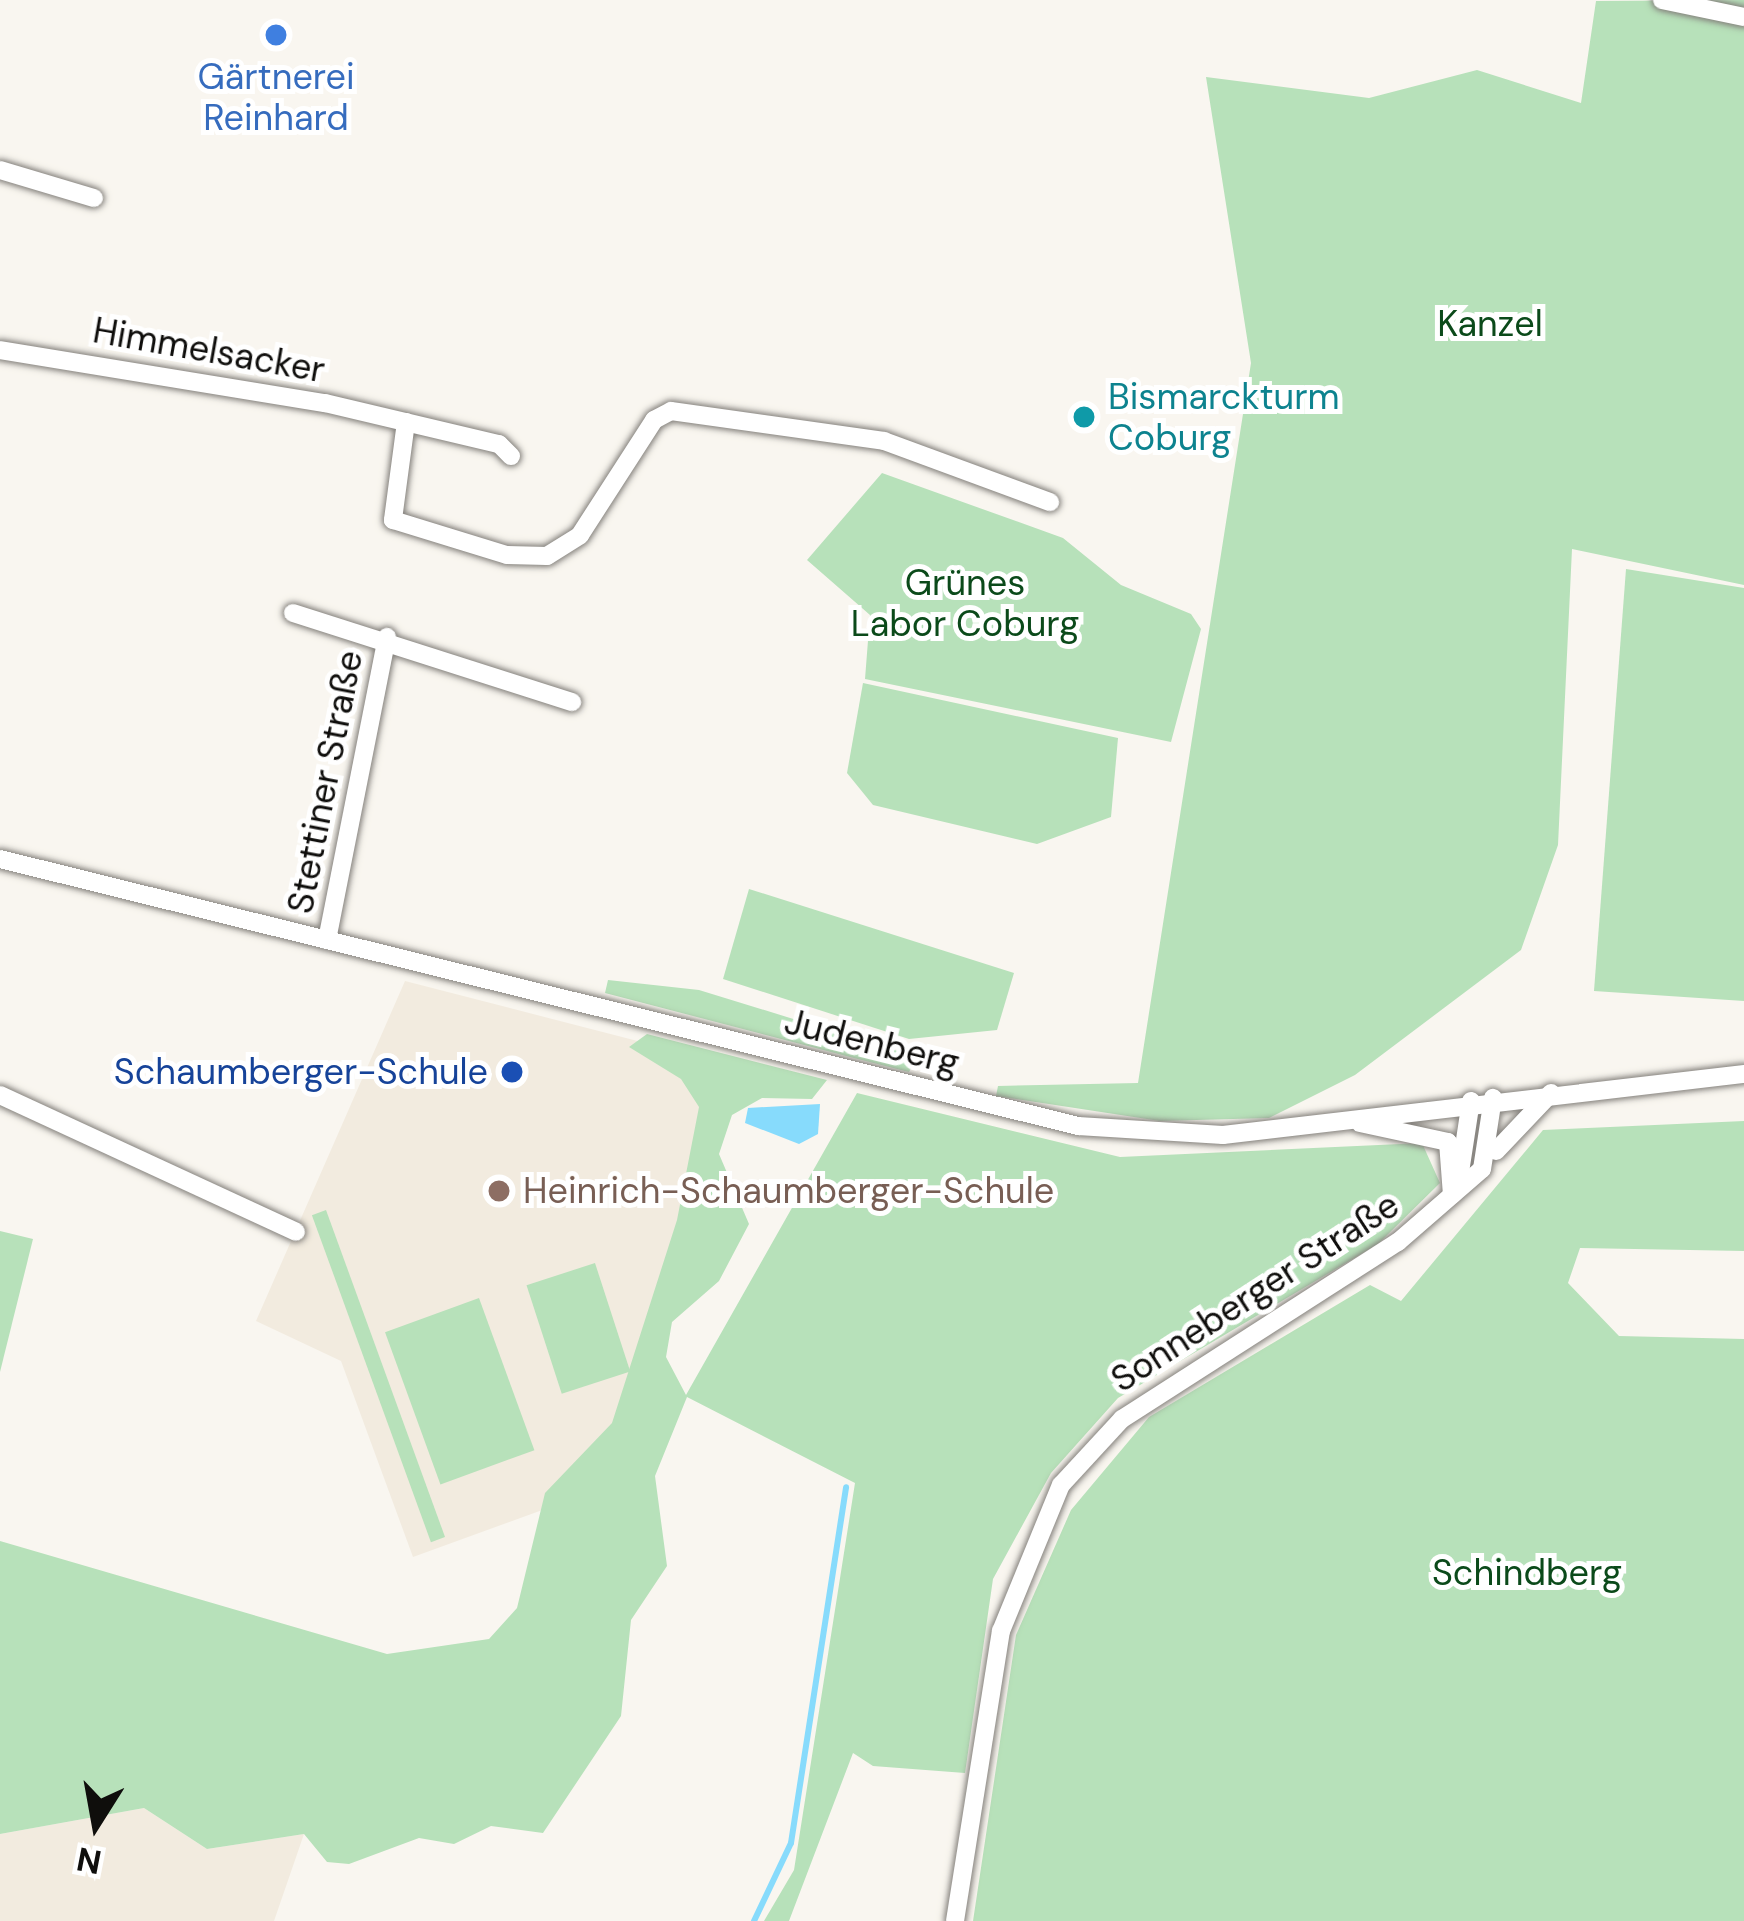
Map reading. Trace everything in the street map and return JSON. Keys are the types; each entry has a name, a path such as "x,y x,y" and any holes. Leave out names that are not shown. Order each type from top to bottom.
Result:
{"street":[{"path":"1662,0 1744,16"},
{"path":"0,170 94,198"},
{"name":"Himmelsacker","path":"0,350 406,422 511,456"},
{"path":"406,422 390,516 507,555 547,556 580,535 654,420 671,411 884,441 1050,502"},
{"name":"Stettiner Straße","path":"293,613 387,637 572,702"},
{"name":"Stettiner Straße","path":"327,940 387,637"},
{"name":"Judenberg","path":"0,859 1078,1126 1204,1136 1556,1090 1744,1074"},
{"name":"Sonneberger Straße","path":"955,1921 1001,1631 1061,1485 1122,1419 1398,1242 1482,1169 1556,1090"},
{"path":"0,1095 296,1232"},
{"path":"1482,1169 1493,1098"},
{"name":"Sonneberger Straße","path":"1452,1195 1472,1101"},
{"name":"Sonneberger Straße","path":"1325,1120 1439,1136 1454,1155 1452,1195"}],"shaded area":[{"name":"Heinrich-Schaumberger-Schule","path":"405,981 719,1062 644,1350 589,1493 413,1557 341,1361 256,1321"},
{"path":"144,1808 207,1849 304,1834 274,1921 0,1921 0,1834"}],"green space":[{"name":"Kanzel","path":"1744,0 1744,585 1572,549 1558,845 1521,950 1355,1075 1269,1118 1160,1121 996,1096 998,1086 1138,1083 1251,363 1206,77 1369,98 1477,70 1581,103 1596,1"},
{"name":"Grünes Labor Coburg","path":"882,473 1063,538 1121,585 1191,614 1201,629 1171,742 865,679 870,615 807,560"},
{"path":"1626,569 1744,588 1744,1001 1594,991"},
{"path":"863,683 1118,738 1111,817 1037,844 873,805 847,773"},
{"path":"749,889 1014,973 997,1030 909,1039 723,979"},
{"path":"608,980 699,990 917,1057 909,1072 605,993"},
{"path":"647,1034 827,1080 812,1099 762,1098 732,1115 719,1154 749,1224 719,1281 672,1322 666,1357 686,1395 857,1093 1120,1157 1422,1143 1440,1183 1378,1244 1118,1398 1051,1473 993,1579 965,1773 873,1766 853,1753 789,1921 764,1921 794,1870 855,1483 687,1397 655,1476 667,1566 631,1620 621,1716 543,1833 491,1826 454,1844 419,1838 349,1864 327,1862 304,1834 207,1849 144,1808 0,1834 0,1541 387,1654 489,1639 517,1608 545,1493 612,1423 677,1220 699,1107 681,1079 629,1047"},
{"name":"Schindberg","path":"1744,1121 1744,1251 1580,1248 1568,1283 1619,1336 1744,1339 1744,1921 973,1921 1016,1635 1071,1510 1149,1417 1370,1285 1401,1301 1543,1130"},
{"path":"326,1210 445,1537 431,1542 312,1215"},
{"path":"0,1231 33,1239 0,1372"},
{"path":"595,1263 630,1371 562,1394 527,1285"},
{"path":"479,1298 534,1450 440,1484 385,1332"}],"water":[{"path":"820,1104 818,1134 799,1144 745,1123 748,1108"}],"waterway":[{"path":"754,1921 791,1843 846,1487"}],"place":[{"name":"Gärtnerei Reinhard","path":"276,35"},
{"name":"Bismarckturm Coburg","path":"1084,417"},
{"name":"Schaumberger-Schule","path":"512,1072"},
{"name":"Heinrich-Schaumberger-Schule","path":"499,1191"}]}
